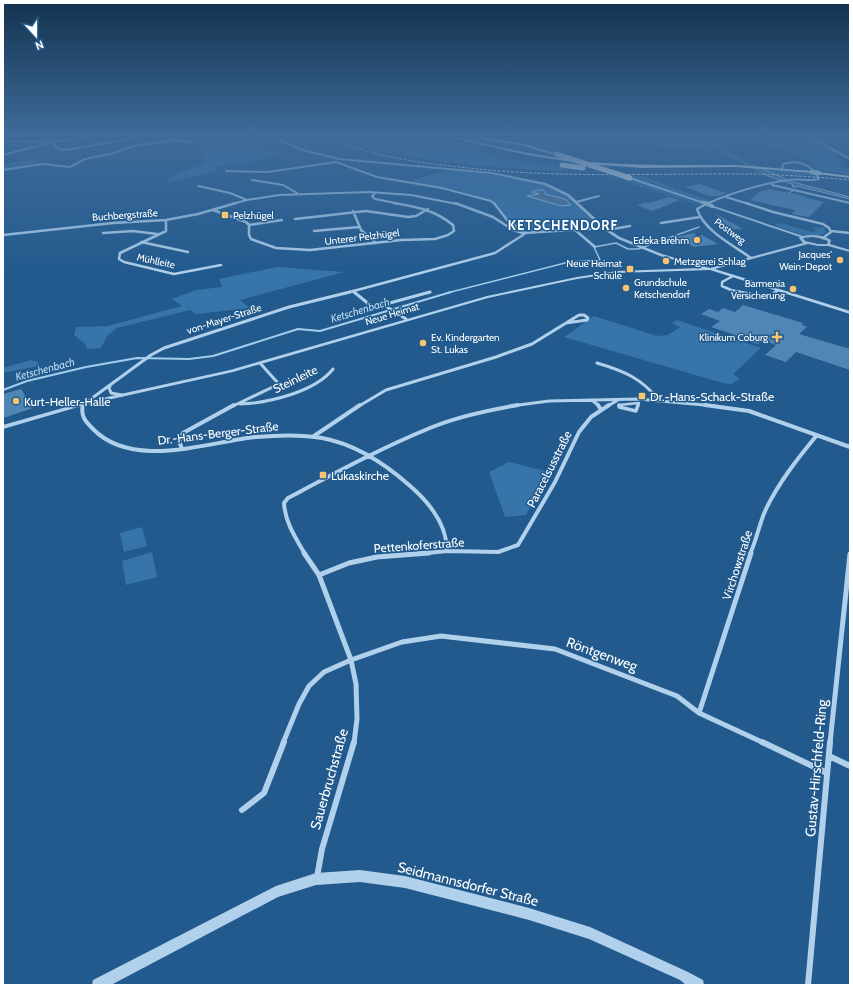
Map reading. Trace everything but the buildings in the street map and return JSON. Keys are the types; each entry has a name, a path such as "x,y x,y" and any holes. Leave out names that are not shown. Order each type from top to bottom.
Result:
{"street":[{"path":"258,181 279,185 294,190 298,193"},
{"path":"402,181 463,193 491,202 498,207 507,220 526,233 574,229 605,229 630,226"},
{"path":"530,181 550,186 563,192 605,229 642,248 850,313"},
{"path":"639,181 803,237 812,236 823,238 830,241 828,245"},
{"path":"661,223 700,217 697,212 700,206 726,197 784,181"},
{"path":"772,185 850,203"},
{"path":"198,186 230,193 247,200"},
{"name":"Buchbergstraße","path":"3,235 113,223 166,220 212,210 247,200 298,193 385,192 454,203 487,214 513,230 526,233"},
{"name":"Unterer Pelzhügel","path":"249,225 249,235 251,239 277,249 322,250 406,239 428,241 442,238 454,232 453,226 444,217 428,209 378,200 372,197 375,193"},
{"path":"576,202 599,196"},
{"path":"726,197 773,212 817,222 827,227 831,231 850,233"},
{"path":"295,219 375,211 408,217 416,216 428,209"},
{"path":"212,210 246,222 249,225 282,220"},
{"path":"353,212 358,227 376,243"},
{"name":"Postweg","path":"700,217 707,225 751,258"},
{"path":"104,233 133,231 157,234 167,229 166,220"},
{"path":"314,231 358,227"},
{"path":"574,229 595,246"},
{"path":"823,238 831,231"},
{"name":"von-Mayer-Straße","path":"84,404 144,359 176,343 265,314 495,253 507,247 526,233"},
{"name":"Mühlleite","path":"157,234 120,253 119,260 174,274 221,265"},
{"path":"803,237 802,240 807,243 828,245 850,251"},
{"name":"Mühlleite","path":"141,242 188,252"},
{"name":"Postweg","path":"710,269 807,243"},
{"path":"692,270 694,268 693,264"},
{"name":"Neue Heimat","path":"3,427 84,404 212,376 406,319 487,297 588,276 632,271 710,269"},
{"path":"733,276 722,282 722,286 731,290 768,298 778,290"},
{"path":"352,292 372,306 384,305 430,292"},
{"path":"384,305 406,319"},
{"path":"313,436 386,390 496,357 532,344 566,323 579,315 588,318 587,320 579,322 566,323"},
{"name":"Steinleite","path":"182,449 179,441 183,433 277,384 277,382 260,362"},
{"path":"598,363 634,375 650,388 659,400"},
{"name":"Steinleite","path":"239,404 264,403 285,398 326,376 333,369"},
{"path":"111,385 109,388 111,393 124,395"},
{"path":"591,399 597,403 600,410"},
{"path":"371,455 431,427 476,413 549,401 591,399 659,400 748,411 850,447"},
{"name":"Paracelsusstraße","path":"521,542 555,482 579,432 591,417 619,399"},
{"path":"639,403 636,411 619,407 619,405 639,403"},
{"name":"Dr.-Hans-Berger-Straße","path":"84,404 81,411 83,418 95,433 104,440 129,448 164,451 262,436 283,435 313,436 331,439 371,455 402,478 424,499 440,523 446,536 447,551"},
{"name":"Virchowstraße","path":"699,713 749,556 755,545 760,522 775,492 794,462 817,435"},
{"name":"Sauerbruchstraße","path":"316,879 322,849 352,748 358,719 356,684 350,660 319,575 297,542 285,516 284,503 293,494 371,455"},
{"name":"Pettenkoferstraße","path":"319,575 349,563 377,557 447,551 498,552 510,549 521,542"},
{"name":"Gustav-Hirschfeld-Ring","path":"808,985 827,773 850,554"},
{"name":"Röntgenweg","path":"350,660 402,642 440,636 495,641 555,649 677,696 699,713 827,773"},
{"path":"242,810 264,793 299,704 309,686 324,672 350,660"},
{"path":"829,756 850,766"},
{"name":"Seidmannsdorfer Straße","path":"98,985 276,892 316,879 360,876 405,882 529,914 590,933 684,976 698,985"}],"shaded area":[{"path":"411,181 537,182 561,192 571,199 597,225 593,227 533,231 528,230 509,220 498,205 493,201 453,189"},
{"path":"624,181 634,181 701,204 700,205"},
{"path":"646,181 656,181 710,201 706,202"},
{"path":"783,181 791,181 850,197 850,199 797,186 793,187 792,184"},
{"path":"544,190 545,194 565,199 571,205 561,206 527,196 539,194 532,192"},
{"path":"780,223 812,232 817,230 811,228 824,227 826,232 821,235 814,236 800,234 774,225"},
{"path":"277,267 344,272 240,300 250,308 196,314 190,310 117,328 107,336 101,348 87,349 85,344 74,335 76,327 108,326 182,306 172,299 196,290 222,287 219,279"},
{"path":"594,316 657,336 668,335 680,327 672,323 677,320 761,348 733,374 740,379 731,384 723,383 564,337"},
{"path":"31,360 38,362 39,366 3,373 3,368"},
{"path":"509,462 549,472 526,515 505,517 489,472"},
{"path":"142,527 147,546 124,552 120,533"},
{"path":"152,552 157,577 126,585 122,561"}],"waterway":[{"name":"Ketschenbach","path":"786,194 793,191"},
{"name":"Ketschenbach","path":"447,293 569,262 600,260 594,247 616,243 628,249 638,249 699,227"},
{"name":"Ketschenbach","path":"3,390 27,381 86,367 137,358 189,359 213,356 298,329 320,331 451,292"}],"place":[{"name":"Pelzhügel","path":"225,215"},
{"name":"Edeka Brehm","path":"697,240"},
{"name":"Jacques' Wein-Depot","path":"840,260"},
{"name":"Metzgerei Schlag","path":"666,261"},
{"name":"Neue Heimat Schule","path":"630,269"},
{"name":"Grundschule Ketschendorf","path":"626,288"},
{"name":"Barmenia Versicherung","path":"793,289"},
{"name":"Klinikum Coburg","path":"777,337"},
{"name":"Ev. Kindergarten St. Lukas","path":"423,343"},
{"name":"Dr.-Hans-Schack-Straße","path":"642,396"},
{"name":"Kurt-Heller-Halle","path":"16,401"},
{"name":"Lukaskirche","path":"323,475"}],"district":[{"name":"KETSCHENDORF","path":"563,225"}]}
